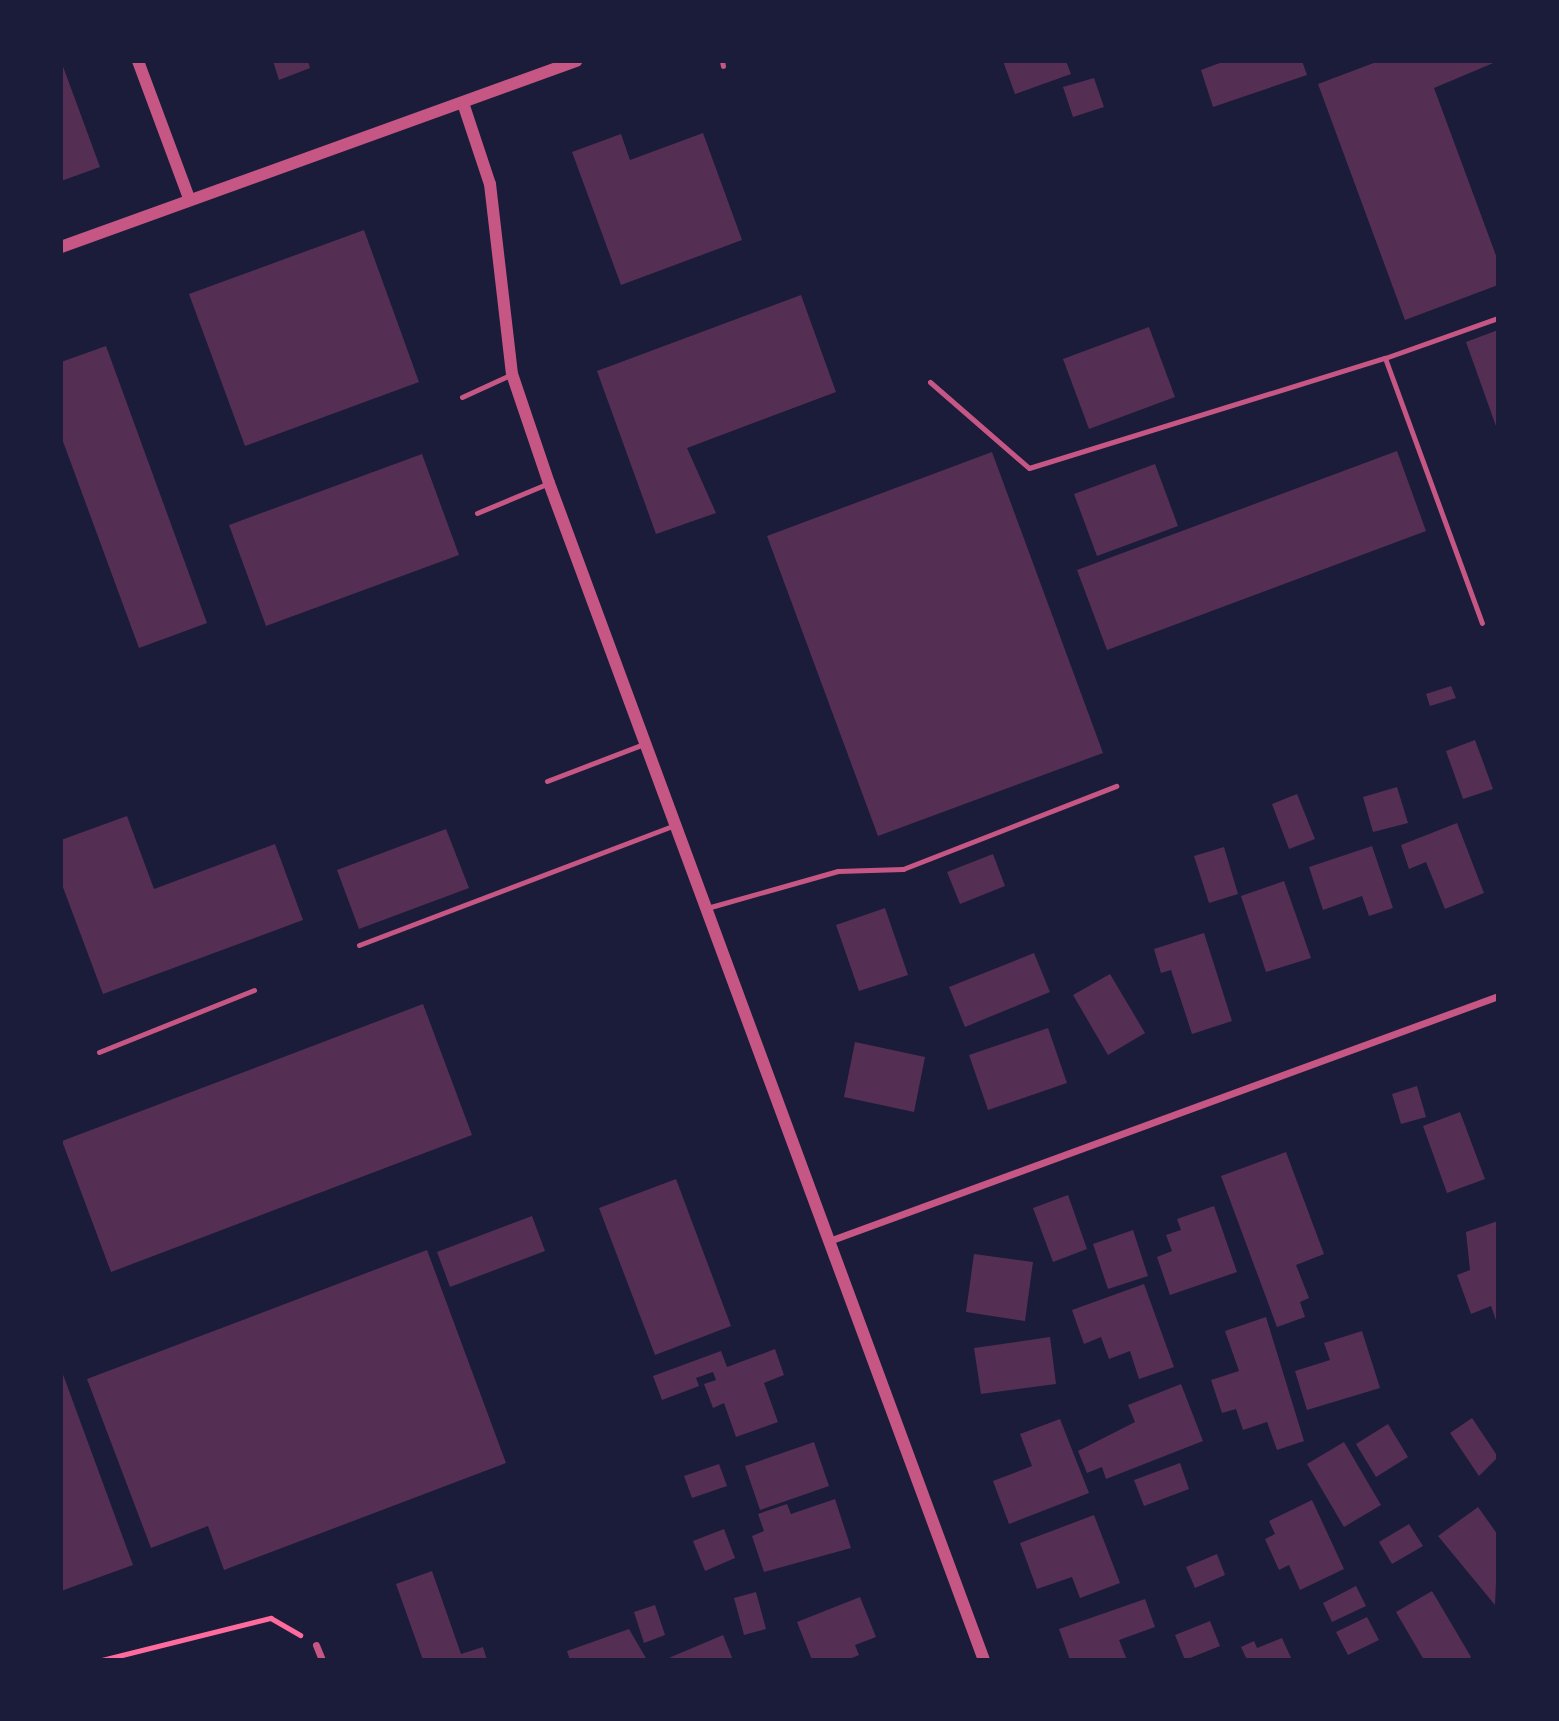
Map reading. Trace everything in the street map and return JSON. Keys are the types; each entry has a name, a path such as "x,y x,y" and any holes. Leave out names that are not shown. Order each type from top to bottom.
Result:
{"street":[{"path":"138,61 189,198"},
{"path":"61,247 189,198 464,107 576,61"},
{"path":"464,107 490,184 512,374 644,744 708,908 984,1660"},
{"path":"829,1241 1498,996"},
{"path":"316,1644 322,1660"}],"lane":[{"path":"930,382 1029,468 1385,358 1498,318"},
{"path":"1385,358 1482,623"},
{"path":"462,397 512,374"},
{"path":"477,513 549,483"},
{"path":"547,781 644,744"},
{"path":"708,908 838,872 904,869 1116,786"},
{"path":"359,945 676,825"},
{"path":"99,1052 254,990"}],"path":[{"path":"102,1660 271,1618 316,1644"}],"building":[{"path":"61,61 100,167 61,181"},
{"path":"273,61 308,61 310,68 279,80"},
{"path":"1003,61 1066,61 1071,74 1015,94"},
{"path":"1225,61 1302,61 1307,75 1213,107 1201,70"},
{"path":"1379,61 1498,61 1434,88 1498,261 1498,285 1405,320 1318,84"},
{"path":"1094,78 1104,107 1073,117 1063,87"},
{"path":"703,133 742,240 621,285 572,152 621,134 630,160"},
{"path":"364,230 419,382 245,446 189,294"},
{"path":"801,295 836,392 687,448 716,513 656,534 597,371"},
{"path":"1149,327 1175,397 1089,429 1063,359"},
{"path":"1498,330 1498,428 1497,429 1466,342"},
{"path":"106,346 207,623 139,648 61,436 61,362"},
{"path":"1397,451 1426,531 1107,650 1077,570"},
{"path":"992,452 1103,753 878,836 767,536"},
{"path":"422,454 459,555 266,626 229,525"},
{"path":"1155,464 1178,526 1097,556 1074,494"},
{"path":"1451,686 1456,698 1430,706 1426,694"},
{"path":"1475,740 1493,789 1463,799 1446,751"},
{"path":"1397,787 1408,823 1373,832 1363,797"},
{"path":"1297,794 1315,839 1289,849 1272,804"},
{"path":"127,816 154,889 275,844 303,920 103,994 61,882 61,840"},
{"path":"1457,823 1484,893 1445,909 1426,862 1409,869 1401,845"},
{"path":"446,829 469,888 359,929 337,870"},
{"path":"1372,846 1393,908 1369,916 1362,896 1323,910 1309,867"},
{"path":"1224,847 1238,894 1209,903 1194,856"},
{"path":"993,854 1005,886 960,904 947,872"},
{"path":"1284,881 1311,958 1266,972 1241,896"},
{"path":"885,908 908,975 859,991 836,925"},
{"path":"1204,933 1232,1021 1192,1034 1171,970 1161,973 1154,949"},
{"path":"1034,953 1050,992 965,1027 949,987"},
{"path":"1110,974 1145,1033 1108,1055 1073,995"},
{"path":"423,1004 472,1135 111,1272 62,1141"},
{"path":"1048,1028 1067,1083 988,1110 969,1055"},
{"path":"855,1042 925,1057 914,1112 844,1097"},
{"path":"1417,1086 1426,1117 1401,1124 1392,1094"},
{"path":"1460,1112 1485,1179 1447,1193 1423,1126"},
{"path":"1286,1152 1324,1254 1296,1265 1309,1298 1300,1302 1305,1317 1277,1327 1221,1176"},
{"path":"676,1179 731,1326 655,1355 599,1208"},
{"path":"1068,1195 1087,1249 1053,1262 1033,1208"},
{"path":"1214,1206 1237,1272 1170,1295 1157,1257 1172,1251 1166,1235 1181,1230 1177,1219"},
{"path":"532,1216 545,1251 450,1287 437,1252"},
{"path":"1498,1221 1497,1323 1491,1306 1471,1314 1457,1275 1470,1270 1466,1232"},
{"path":"1133,1230 1148,1276 1108,1289 1093,1244"},
{"path":"427,1250 506,1463 224,1570 208,1526 151,1548 87,1379"},
{"path":"974,1254 1033,1262 1025,1321 966,1312"},
{"path":"1144,1284 1174,1367 1139,1379 1130,1351 1109,1359 1101,1337 1084,1344 1072,1310"},
{"path":"1266,1317 1304,1441 1277,1450 1267,1422 1243,1430 1236,1409 1222,1413 1211,1380 1239,1371 1225,1331"},
{"path":"1362,1331 1380,1388 1307,1410 1295,1371 1330,1360 1324,1343"},
{"path":"1050,1337 1056,1384 981,1394 974,1348"},
{"path":"775,1349 784,1375 764,1383 778,1422 736,1437 724,1403 713,1408 704,1384 716,1380 713,1372 696,1378 699,1386 662,1400 653,1376 721,1351 727,1367"},
{"path":"61,1369 133,1565 61,1591"},
{"path":"1181,1384 1203,1441 1106,1479 1102,1467 1087,1473 1078,1451 1135,1422 1128,1405"},
{"path":"1472,1418 1498,1457 1479,1476 1450,1433"},
{"path":"1060,1419 1089,1493 1009,1524 993,1481 1032,1466 1020,1434"},
{"path":"1388,1424 1408,1457 1376,1477 1356,1444"},
{"path":"814,1442 829,1486 760,1510 745,1466"},
{"path":"1344,1442 1381,1505 1344,1527 1307,1464"},
{"path":"1180,1463 1189,1489 1144,1506 1134,1480"},
{"path":"719,1464 727,1486 692,1498 684,1476"},
{"path":"835,1499 851,1548 764,1572 752,1536 764,1531 758,1514 787,1504 791,1514"},
{"path":"1312,1500 1344,1569 1300,1590 1289,1565 1279,1570 1265,1539 1275,1534 1269,1521"},
{"path":"1478,1507 1498,1535 1495,1605 1438,1536"},
{"path":"1094,1515 1120,1583 1080,1598 1072,1577 1037,1589 1020,1543"},
{"path":"1409,1524 1423,1546 1392,1564 1379,1542"},
{"path":"724,1529 735,1558 705,1571 693,1541"},
{"path":"1217,1554 1225,1575 1195,1588 1186,1567"},
{"path":"432,1571 461,1654 483,1647 487,1660 423,1660 396,1584"},
{"path":"1356,1586 1366,1606 1332,1622 1323,1603"},
{"path":"1432,1591 1471,1657 1467,1660 1424,1660 1396,1612"},
{"path":"756,1592 766,1629 744,1635 734,1598"},
{"path":"860,1597 876,1637 855,1645 859,1655 847,1660 812,1660 797,1622"},
{"path":"1145,1599 1155,1627 1119,1640 1127,1660 1070,1660 1059,1629"},
{"path":"655,1605 665,1635 644,1643 634,1612"},
{"path":"1367,1617 1379,1640 1348,1655 1336,1632"},
{"path":"1210,1621 1220,1646 1185,1660 1175,1635"},
{"path":"629,1629 647,1660 570,1660 567,1651"},
{"path":"723,1635 733,1660 664,1660"},
{"path":"1282,1638 1292,1660 1247,1660 1241,1647 1254,1641 1257,1648"}]}
